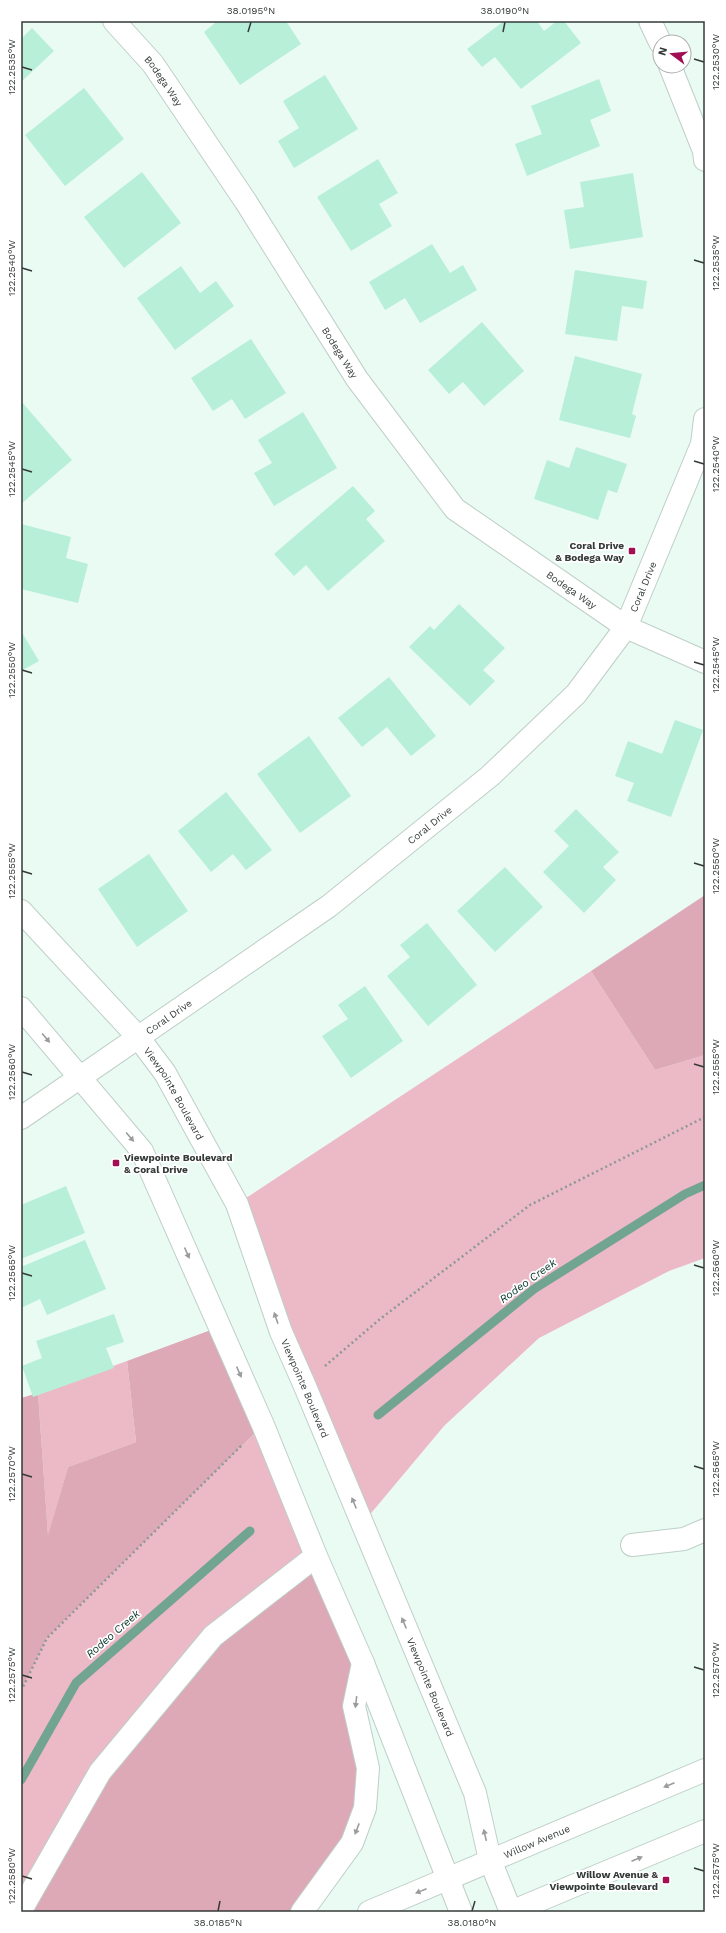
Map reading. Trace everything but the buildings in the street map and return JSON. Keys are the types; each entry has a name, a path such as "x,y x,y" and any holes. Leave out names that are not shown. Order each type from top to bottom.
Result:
{"street":[{"name":"Bodega Way","path":"114,21 153,64 246,202 357,379 454,509 626,627 705,662"},
{"path":"650,21 656,34"},
{"path":"673,74 704,151 705,160"},
{"name":"Coral Drive","path":"21,1118 329,906 490,776 576,694 626,627 702,444 705,419"},
{"name":"Viewpointe Boulevard","path":"21,911 138,1037 165,1073 237,1204 281,1332 475,1793 490,1860 511,1912"},
{"path":"21,1008 142,1151 263,1425 316,1556 363,1664 461,1912"},
{"path":"632,1545 684,1539 705,1530"},
{"path":"21,1910 104,1766 213,1636 316,1556"},
{"path":"302,1912 352,1843 365,1808 368,1768 354,1706 363,1664"},
{"name":"Willow Avenue","path":"369,1912 705,1770"},
{"path":"511,1912 705,1831"}],"path":[{"path":"304,1384 380,1319 530,1205 705,1117"},
{"path":"21,1691 47,1638 263,1425"}],"shaded area":[{"path":"705,895 705,1055 655,1070 591,971"},
{"path":"591,971 655,1070 705,1055 705,1258 669,1271 539,1338 444,1426 362,1524 237,1204"},
{"path":"219,1327 263,1425 47,1638 21,1691 21,1398 38,1393 48,1535 68,1467 136,1442 127,1361"},
{"path":"127,1361 136,1442 68,1467 48,1536 38,1393"},
{"path":"263,1425 316,1556 21,1910 21,1691 47,1638"},
{"path":"316,1556 363,1663 365,1808 302,1912 21,1912 100,1772 213,1636"}],"waterway":[{"name":"Rodeo Creek","path":"378,1415 534,1289 685,1194 705,1185"},
{"name":"Rodeo Creek","path":"21,1780 76,1683 250,1531"}],"place":[{"name":"Coral Drive & Bodega Way","path":"632,551"},
{"name":"Viewpointe Boulevard & Coral Drive","path":"116,1163"},
{"name":"Willow Avenue & Viewpointe Boulevard","path":"666,1880"}]}
